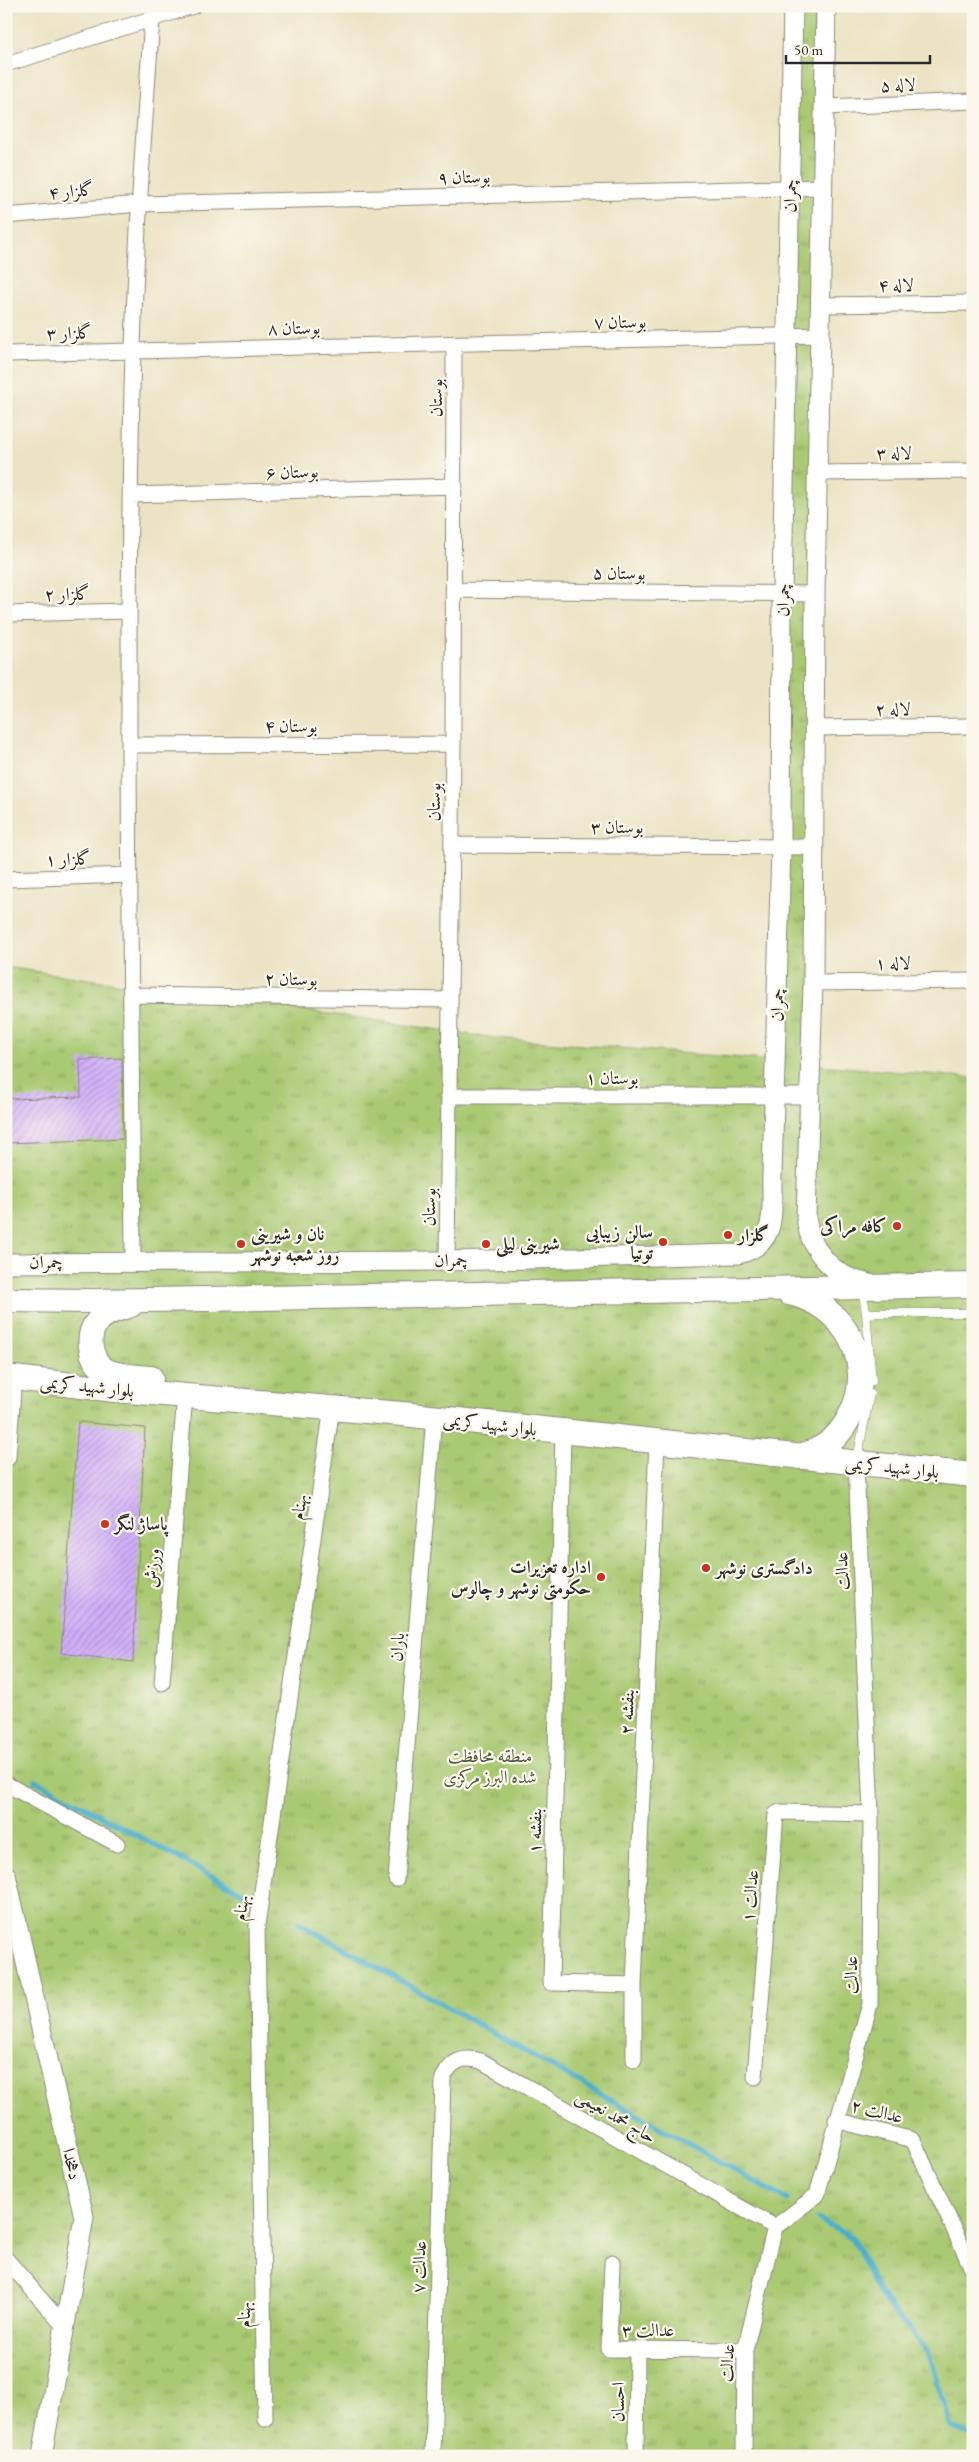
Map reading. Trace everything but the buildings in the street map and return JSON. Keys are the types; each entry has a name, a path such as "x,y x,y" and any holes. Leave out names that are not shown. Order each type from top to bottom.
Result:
{"main road":[{"path":"6,1300 147,1300 973,1285"},
{"path":"768,1289 797,1295 822,1305 843,1324 856,1348 858,1357 861,1375 857,1402 844,1427 824,1446 799,1457"},
{"path":"147,1300 111,1311 96,1323 91,1338 91,1353 103,1368 126,1376 201,1383 238,1399"},
{"name":"بلوار شهید کریمی","path":"9,1377 185,1396 434,1417 856,1464 973,1475"}],"street":[{"path":"6,64 193,6"},
{"name":"چمران","path":"6,1263 447,1261 738,1254 756,1249 765,1240 770,1226 781,847 782,594 793,6"},
{"name":"چمران","path":"826,6 815,594 813,983 806,1218 810,1236 818,1252 826,1262 843,1276 872,1287"},
{"path":"133,1261 128,745 133,349 139,204 152,19"},
{"name":"لاله ۵","path":"825,107 973,101"},
{"name":"بوستان ۹","path":"139,204 824,187"},
{"name":"گلزار ۴","path":"6,216 139,204"},
{"name":"لاله ۴","path":"820,305 973,303"},
{"name":"بوستان ۷","path":"454,345 820,335"},
{"name":"بوستان ۸","path":"133,349 454,345"},
{"name":"بوستان","path":"447,1261 453,744 454,345"},
{"name":"گلزار ۳","path":"6,354 133,349"},
{"name":"لاله ۳","path":"817,473 973,471"},
{"name":"بوستان ۶","path":"131,495 454,486"},
{"name":"بوستان ۵","path":"454,590 815,594"},
{"name":"گلزار ۲","path":"6,614 129,611"},
{"name":"لاله ۲","path":"814,728 973,726"},
{"name":"بوستان ۴","path":"128,745 453,744"},
{"name":"بوستان ۳","path":"452,845 815,847"},
{"name":"گلزار ۱","path":"6,879 130,875"},
{"name":"لاله ۱","path":"813,983 973,981"},
{"name":"بوستان ۲","path":"131,995 450,1000"},
{"name":"بوستان ۱","path":"450,1096 810,1096"},
{"path":"6,1457 9,1377"},
{"name":"ورزش","path":"162,1683 185,1396"},
{"name":"بهنام","path":"265,2418 257,1926 332,1407"},
{"name":"باران","path":"396,1879 434,1417"},
{"name":"بنفشه ۱","path":"563,1432 551,1983 634,1985"},
{"name":"بنفشه ۲","path":"634,1985 657,1441"},
{"name":"عدالت","path":"744,2456 745,2350 775,2227 817,2195 836,2120 870,2004 871,1814 856,1464"},
{"path":"6,1784 117,1844"},
{"name":"عدالت ۱","path":"755,2077 776,1814 780,1812 871,1814"},
{"name":"دهخدا","path":"6,1874 84,2217 63,2325 42,2456"},
{"path":"634,1985 634,2060"},
{"name":"حاج محمد نعیمی","path":"443,2078 448,2068 457,2060 469,2058 481,2061 775,2227"},
{"name":"۷ عدالت","path":"433,2456 443,2078"},
{"name":"عدالت ۲","path":"836,2120 913,2140 973,2271"},
{"path":"6,2259 63,2325"},
{"name":"عدالت ۳","path":"612,2262 609,2349 745,2350"},
{"name":"احسان","path":"636,2456 637,2349"}],"lane":[{"path":"872,1287 866,1313 872,1381"},
{"path":"866,1313 973,1313"},
{"path":"856,1464 870,1394"}],"green space":[{"path":"795,6 824,6 821,185 793,186"},
{"path":"821,189 818,333 789,334 793,190"},
{"path":"818,336 814,593 784,593 788,337"},
{"path":"813,596 813,845 784,845 784,597"},
{"name":"منطقه محافظت شده البرز مرکزی","path":"783,848 814,849 809,1064 973,1078 973,2456 6,2456 6,967 495,1038 779,1061"}],"waterway":[{"path":"35,1780 258,1901"},
{"path":"299,1923 787,2200"},
{"path":"818,2219 853,2239 879,2293 928,2352 951,2427 973,2436"}],"place":[{"name":"کافه مراکی","path":"897,1226"},
{"name":"گلزار","path":"728,1235"},
{"name":"سالن زیبایی توتیا","path":"663,1242"},
{"name":"نان و شیرینی روز شعبه نوشهر","path":"241,1244"},
{"name":"شیرینی لیلی","path":"486,1244"},
{"name":"پاساژ لنگر","path":"105,1524"},
{"name":"دادگستری نوشهر","path":"706,1568"},
{"name":"اداره تعزیرات حکومتی نوشهر و چالوس","path":"601,1577"}]}
